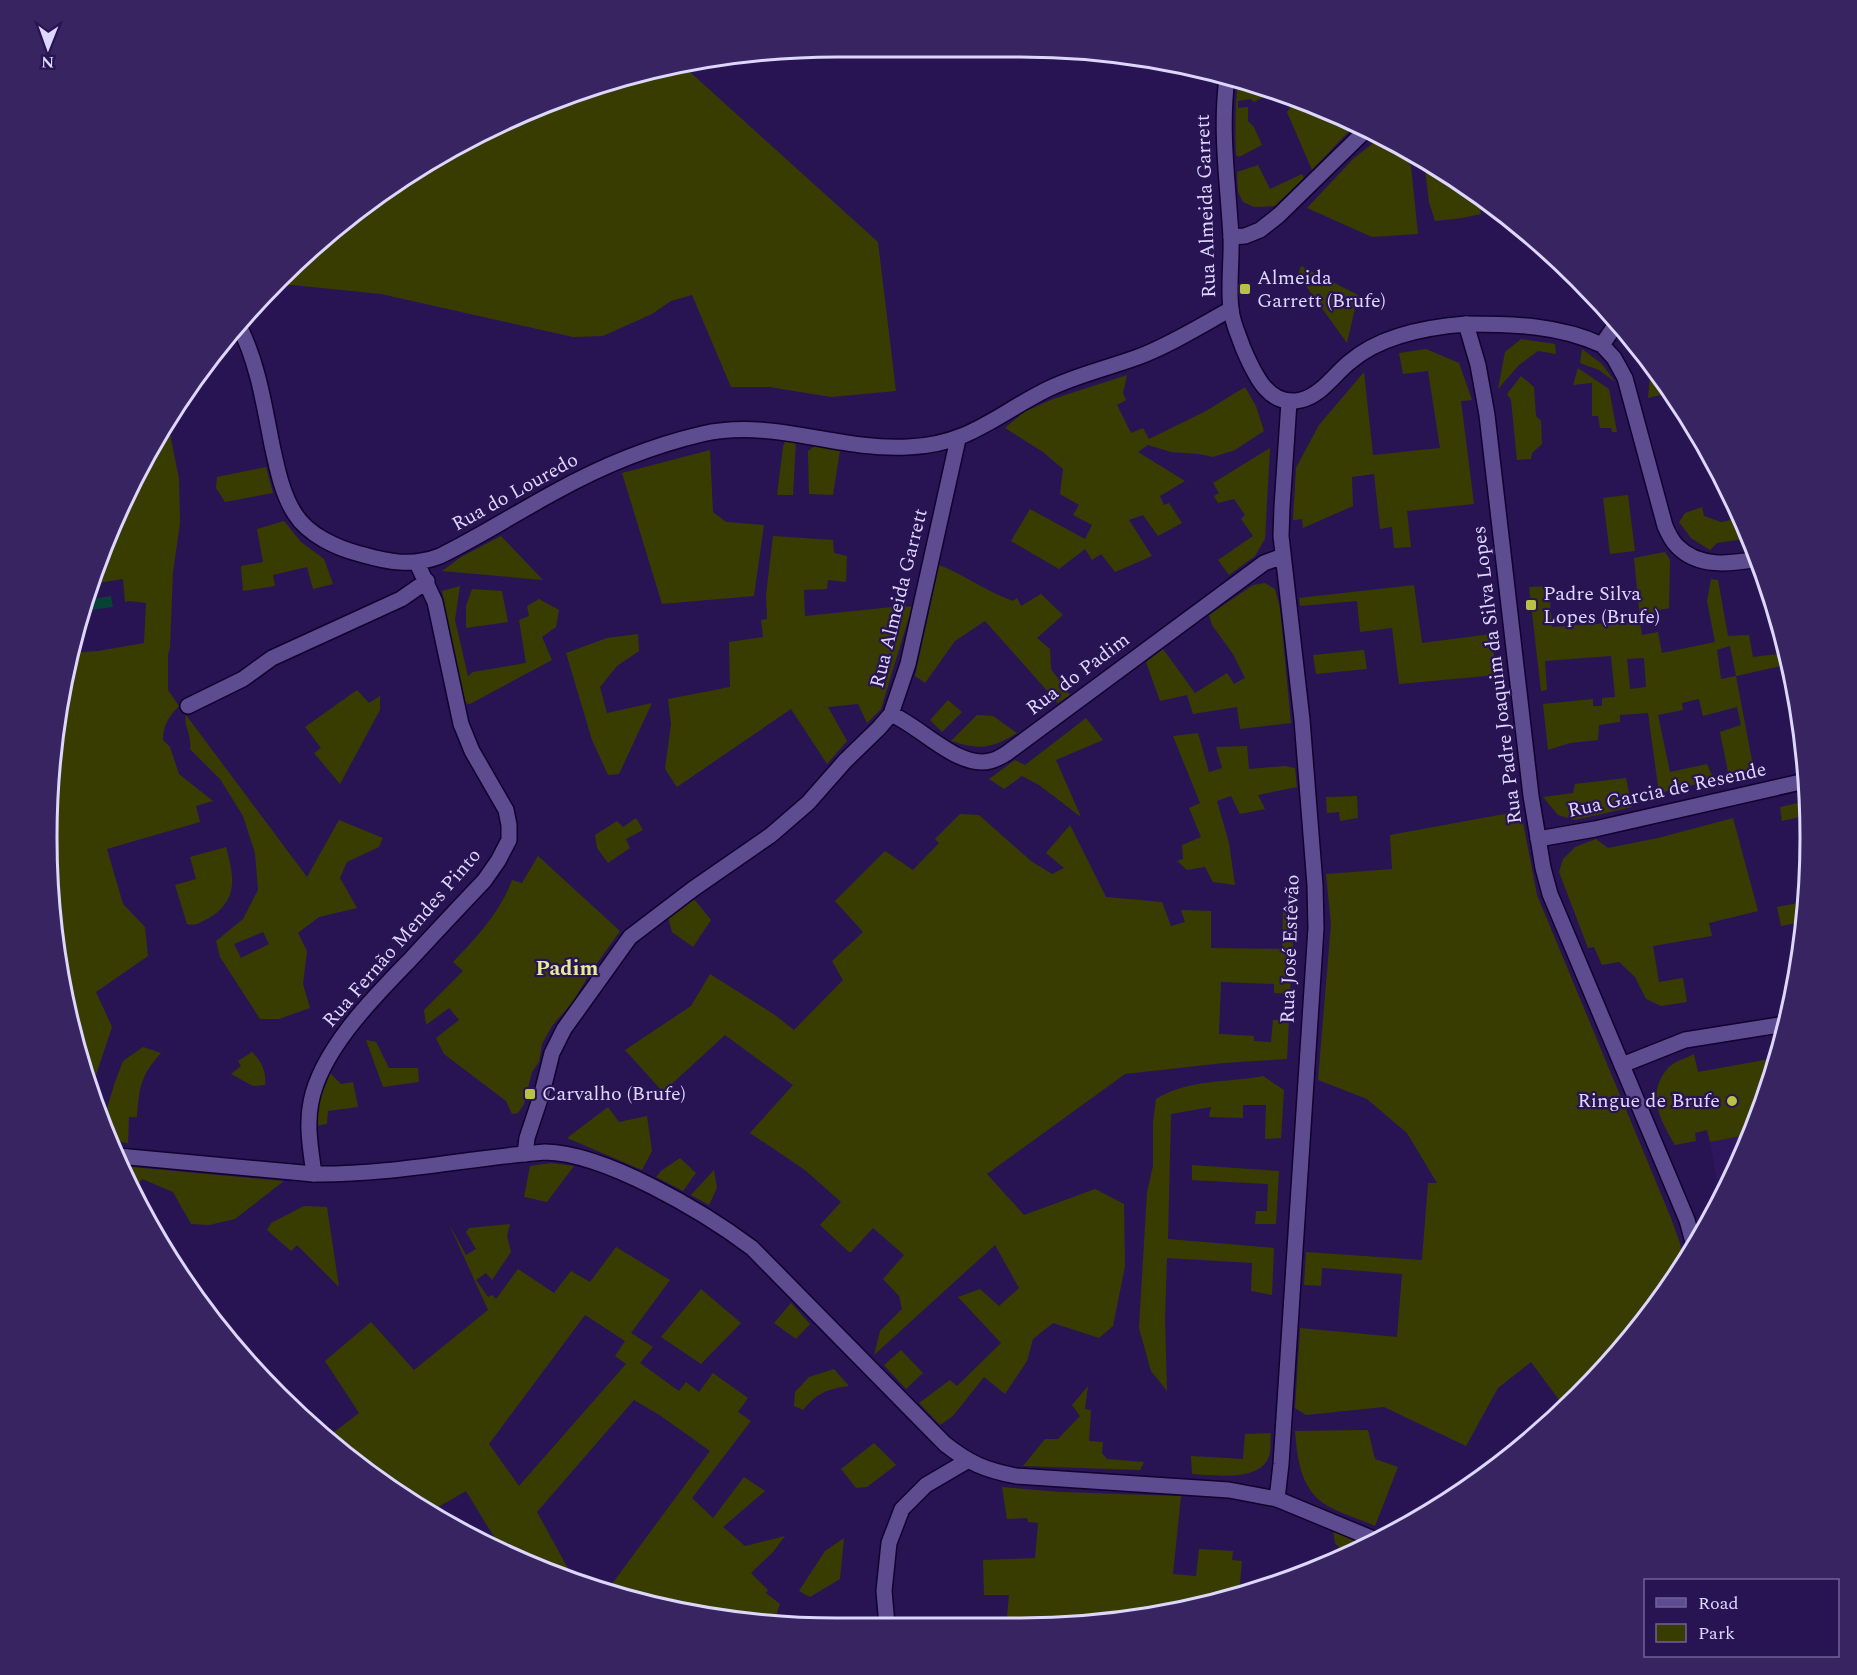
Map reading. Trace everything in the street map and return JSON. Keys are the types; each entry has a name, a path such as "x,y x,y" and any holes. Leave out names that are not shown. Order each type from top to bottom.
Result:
{"street":[{"name":"Rua Almeida Garrett","path":"525,1154 527,1138 552,1053 564,1029 630,937 693,889 771,835 808,803 891,714 908,664 958,439 1049,388 1148,353 1231,309 1231,237 1225,172 1224,111 1226,85"},
{"path":"1231,237 1245,236 1260,230 1280,215 1361,135"},
{"path":"1231,309 1252,370 1262,386 1276,398 1289,402 1304,399 1319,391 1352,360 1372,348 1400,336 1442,326 1466,324 1538,326 1582,336 1602,345 1614,358 1625,378 1665,526 1676,546 1694,558 1719,564 1749,560"},
{"name":"Rua Padre Joaquim da Silva Lopes","path":"1466,324 1478,365 1487,415 1538,839 1550,894 1687,1220 1691,1235"},
{"path":"1602,345 1612,330"},
{"name":"Rua do Louredo","path":"243,333 255,367 277,468 295,514 312,531 330,543 349,551 394,562 417,563 440,556 464,545 583,477 695,436 721,430 785,431 865,446 889,448 923,447 958,439"},
{"name":"Rua José Estêvão","path":"1277,1499 1316,928 1315,885 1303,732 1283,556 1281,507 1289,402"},
{"name":"Rua do Padim","path":"891,714 906,720 955,755 973,762 990,761 1007,753 1222,592 1264,563 1283,556"},
{"name":"Rua Fernão Mendes Pinto","path":"314,1174 308,1123 311,1100 322,1071 345,1032 373,998 484,881 498,861 508,840 509,825 506,810 472,751 461,724 435,602 417,563"},
{"path":"188,706 243,679 272,658 401,599 427,581"},
{"name":"Rua Garcia de Resende","path":"1538,839 1594,829 1798,783"},
{"path":"1622,1065 1685,1040 1777,1025"},
{"path":"125,1157 314,1174 415,1169 525,1154 560,1152 591,1161 640,1181 729,1230 760,1255 945,1444 967,1461 989,1471 1016,1476 1229,1490 1277,1499 1368,1537"},
{"path":"886,1618 884,1591 889,1543 902,1509 926,1485 967,1461"}],"shaded area":[{"path":"111,596 113,607 91,610 95,599"},
{"path":"1741,1136 1718,1186 1710,1142"}],"green space":[{"path":"689,71 878,242 896,391 831,397 769,387 731,387 692,295 671,301 652,314 603,336 573,337 381,294 288,285 362,218 447,162 492,137 587,98"},
{"path":"1237,89 1264,96 1254,102 1251,99 1238,101 1238,108 1248,107 1248,121 1254,127 1262,145 1239,157 1236,155"},
{"path":"1292,106 1350,130 1312,170 1287,112"},
{"path":"1374,142 1405,159 1411,166 1418,234 1372,237 1307,208 1354,158"},
{"path":"1258,165 1270,189 1302,174 1304,178 1275,206 1254,207 1243,202 1238,192 1237,172"},
{"path":"1425,172 1480,208 1481,214 1435,221 1429,202"},
{"path":"1301,266 1358,295 1347,343 1298,275"},
{"path":"1521,339 1555,344 1556,354 1538,351 1519,365 1498,389 1505,352"},
{"path":"1426,349 1459,363 1472,400 1461,401 1474,504 1407,511 1411,547 1394,548 1392,527 1380,529 1374,474 1352,477 1353,506 1303,528 1302,519 1293,520 1296,468 1319,425 1364,372 1373,455 1440,448 1428,371 1403,374 1399,353"},
{"path":"1582,349 1602,364 1615,382 1599,370 1580,363"},
{"path":"1578,368 1609,389 1617,432 1612,432 1611,428 1600,428 1598,416 1592,416 1592,383 1573,385"},
{"path":"1127,375 1123,393 1126,400 1117,405 1131,433 1143,428 1149,439 1206,411 1245,387 1256,406 1264,431 1235,450 1213,457 1171,452 1148,445 1138,452 1185,481 1160,496 1164,505 1169,503 1182,523 1158,536 1143,515 1129,520 1152,556 1115,572 1101,554 1092,560 1085,549 1059,569 1011,541 1030,509 1085,539 1092,525 1073,515 1079,505 1060,494 1063,469 1043,452 1005,428 1024,412 1053,399"},
{"path":"1521,376 1534,387 1536,416 1541,421 1542,444 1532,453 1531,459 1517,460 1511,400 1507,394"},
{"path":"1650,378 1650,378 1662,395 1648,398"},
{"path":"170,434 179,479 180,523 173,572 168,690 179,706 167,721 163,740 170,747 179,774 213,801 196,806 200,822 107,849 123,904 145,927 148,956 96,992 112,1027 95,1078 72,990 64,939 57,838 59,786 64,736 80,652 144,643 146,603 125,602 123,579 100,583 137,492"},
{"path":"786,438 796,440 793,495 777,495 783,447"},
{"path":"816,445 840,450 833,495 809,494 808,451"},
{"path":"1270,448 1265,539 1255,556 1229,575 1218,560 1253,536 1241,519 1245,515 1234,499 1218,503 1214,496 1219,493 1213,483"},
{"path":"710,450 713,512 726,522 764,525 754,596 662,604 622,473"},
{"path":"266,467 273,493 225,502 216,488 217,477"},
{"path":"1628,495 1635,551 1610,554 1603,498"},
{"path":"1702,507 1704,516 1721,522 1732,520 1741,539 1717,543 1710,550 1691,538 1679,522 1685,513"},
{"path":"284,521 301,542 324,559 333,584 313,589 307,567 273,575 275,586 243,591 241,566 263,562 257,529"},
{"path":"501,536 543,580 442,571 461,557"},
{"path":"773,536 833,540 834,553 847,556 846,582 828,580 827,589 804,590 805,616 902,606 912,607 881,709 867,723 858,704 828,707 847,741 827,764 791,709 677,787 665,769 671,724 668,699 730,687 729,642 763,637 761,620 767,619 766,595"},
{"path":"1665,552 1670,560 1669,608 1654,611 1655,616 1640,618 1634,558"},
{"path":"939,565 1003,597 1013,601 1017,598 1021,606 1041,594 1063,615 1037,638 1050,649 1051,669 1070,695 1058,703 985,621 955,641 925,683 915,676"},
{"path":"1711,579 1718,580 1728,636 1749,635 1753,657 1778,654 1780,666 1736,676 1754,771 1729,777 1720,732 1741,725 1737,707 1703,716 1699,699 1682,703 1683,710 1658,715 1670,772 1707,764 1714,780 1659,793 1648,713 1620,715 1620,722 1599,725 1598,740 1570,743 1548,750 1543,704 1593,699 1593,706 1602,706 1602,698 1615,697 1611,656 1545,661 1547,690 1541,691 1529,587 1549,586 1552,627 1640,623 1642,635 1658,632 1662,653 1715,642 1707,601","holes":["1730,646 1736,676 1721,679 1717,650","1644,658 1646,687 1630,689 1627,659"]},
{"path":"1265,583 1275,589 1280,608 1291,723 1240,729 1237,707 1193,714 1187,695 1160,701 1146,662 1163,649 1195,693 1227,673 1234,684 1245,678 1233,654 1212,625 1209,615 1253,585"},
{"path":"1414,585 1422,643 1491,634 1497,675 1399,684 1392,628 1360,632 1357,601 1300,606 1299,598"},
{"path":"460,586 455,620 468,676 473,672 526,663 519,620 529,616 527,606 539,599 559,610 556,627 542,637 552,660 470,704 462,703 442,591"},
{"path":"472,589 502,591 508,622 466,628 466,606"},
{"path":"638,634 639,651 617,666 600,687 607,713 652,703 619,774 608,775 592,740 566,653 607,638"},
{"path":"1364,650 1367,669 1316,674 1313,655"},
{"path":"357,690 369,703 380,696 380,710 340,784 314,753 321,748 305,727"},
{"path":"948,700 962,712 942,732 930,720"},
{"path":"186,715 307,877 339,820 383,838 379,847 347,862 340,878 357,908 319,917 298,933 307,951 303,984 310,1008 279,1019 260,1019 220,957 216,941 243,919 258,890 255,853 243,816 220,779 190,749","holes":["263,932 269,944 241,958 234,944"]},
{"path":"977,715 993,716 1017,733 992,745 978,747 951,741"},
{"path":"1086,718 1103,740 1056,760 1081,817 1039,785 1022,776 1004,789 989,779 1015,760 1025,765"},
{"path":"1198,733 1209,772 1222,768 1216,747 1247,746 1249,769 1285,766 1295,768 1297,787 1258,795 1265,809 1240,814 1231,796 1217,801 1229,843 1235,885 1213,882 1205,867 1187,870 1177,861 1183,859 1182,845 1201,837 1189,808 1200,803 1173,736"},
{"path":"1626,778 1632,807 1575,820 1558,815 1543,797 1573,793 1575,784"},
{"path":"1357,796 1358,818 1340,821 1339,812 1327,813 1326,797"},
{"path":"1799,803 1799,817 1782,821 1780,807"},
{"path":"1515,812 1522,817 1537,895 1671,1218 1681,1250 1639,1313 1606,1352 1559,1400 1531,1362 1498,1388 1466,1446 1384,1407 1306,1415 1295,1408 1300,1328 1397,1337 1402,1274 1322,1268 1321,1286 1304,1285 1306,1252 1422,1260 1428,1183 1437,1183 1407,1133 1367,1099 1318,1080 1331,924 1326,874 1392,869 1390,835"},
{"path":"960,814 979,815 1031,861 1052,874 1064,868 1046,853 1070,825 1106,897 1162,902 1171,926 1185,922 1181,910 1211,911 1211,948 1282,949 1283,911 1294,923 1290,994 1274,993 1274,984 1221,982 1219,1034 1254,1036 1254,1041 1271,1042 1273,1020 1289,1020 1287,1059 1224,1063 1125,1074 987,1174 1024,1215 1095,1189 1124,1204 1125,1266 1113,1326 1099,1338 1053,1323 1033,1339 1027,1361 1005,1394 984,1377 953,1416 940,1425 919,1403 950,1380 957,1386 1001,1343 958,1297 980,1289 999,1306 1019,1288 995,1245 874,1355 880,1331 902,1309 899,1296 883,1279 904,1255 873,1228 849,1252 820,1225 841,1202 805,1170 750,1133 793,1085 725,1035 663,1092 625,1050 691,1006 710,974 775,1015 794,1030 843,980 832,961 863,932 835,901 885,851 913,870 939,843 935,839"},
{"path":"636,818 643,830 626,839 630,848 608,863 597,848 595,835 617,821 623,827"},
{"path":"1733,818 1758,911 1709,923 1712,936 1653,946 1659,982 1683,978 1687,1002 1661,1006 1646,999 1635,977 1619,962 1602,965 1594,947 1588,948 1559,872 1563,859 1575,847 1596,839 1608,848 1658,838"},
{"path":"226,847 232,877 230,895 219,911 209,918 196,924 187,924 175,885 196,879 190,857"},
{"path":"538,856 620,931 572,1003 552,1026 542,1044 539,1062 532,1072 524,1104 518,1113 512,1114 506,1101 444,1054 436,1038 459,1020 449,1008 426,1025 424,1010 463,971 453,962 495,913 512,880 522,883"},
{"path":"694,899 711,920 693,947 672,932 668,917"},
{"path":"1797,903 1795,923 1781,926 1777,907"},
{"path":"366,1040 376,1042 389,1068 418,1068 419,1082 383,1087"},
{"path":"143,1047 161,1053 149,1068 142,1082 137,1117 129,1117 128,1143 119,1142 106,1110 123,1061"},
{"path":"252,1052 263,1067 265,1085 253,1086 231,1074 241,1066 238,1061"},
{"path":"1694,1054 1698,1072 1767,1059 1741,1136 1710,1142 1707,1130 1695,1133 1696,1141 1675,1145 1660,1116 1656,1097 1662,1077 1669,1067"},
{"path":"330,1073 341,1084 353,1082 358,1107 328,1111 327,1124 316,1126 317,1106"},
{"path":"1263,1076 1284,1090 1281,1138 1265,1139 1266,1105 1243,1105 1243,1118 1209,1117 1211,1107 1171,1114 1168,1239 1274,1248 1272,1295 1251,1291 1252,1263 1167,1258 1165,1319 1167,1391 1151,1371 1139,1328 1147,1192 1153,1166 1153,1122 1156,1099 1194,1085"},
{"path":"608,1107 619,1122 647,1116 652,1151 642,1170 567,1138"},
{"path":"680,1158 696,1173 683,1191 656,1177"},
{"path":"551,1163 574,1166 547,1202 524,1197 530,1166"},
{"path":"1192,1165 1279,1171 1276,1224 1255,1224 1256,1211 1267,1211 1268,1184 1192,1180"},
{"path":"130,1167 284,1181 235,1219 209,1225 191,1224 173,1192 142,1179 138,1185"},
{"path":"714,1170 717,1188 709,1205 691,1195"},
{"path":"304,1206 327,1207 339,1287 297,1245 291,1251 267,1230 271,1223"},
{"path":"449,1224 466,1255 476,1249 466,1232 469,1228 510,1224 507,1236 511,1252 492,1280 486,1273 476,1280 488,1297 492,1295 496,1299 518,1269 554,1293 571,1271 590,1282 616,1247 670,1280 631,1333 653,1347 640,1363 679,1391 686,1382 699,1392 713,1373 748,1398 738,1412 751,1421 692,1498 713,1518 744,1477 765,1491 723,1527 745,1546 785,1536 773,1552 751,1573 768,1590 766,1593 780,1604 776,1615 685,1603 612,1584 710,1451 634,1400 537,1512 569,1570 496,1540 466,1491 438,1507 362,1457 333,1433 359,1413 325,1361 371,1322 414,1370 488,1310","holes":["585,1315 625,1341 615,1356 626,1364 519,1486 489,1444"]},
{"path":"701,1289 741,1323 701,1364 661,1337"},
{"path":"791,1303 810,1324 796,1339 774,1323"},
{"path":"901,1350 923,1373 906,1389 884,1365"},
{"path":"834,1369 849,1386 823,1393 803,1410 794,1406 795,1392 809,1377"},
{"path":"1088,1386 1085,1409 1091,1410 1089,1441 1103,1442 1102,1453 1107,1459 1144,1462 1140,1470 1023,1466 1045,1439 1058,1439 1080,1416 1072,1405"},
{"path":"1368,1430 1375,1459 1398,1467 1375,1526 1323,1503 1309,1489 1301,1470 1295,1431"},
{"path":"1271,1433 1270,1452 1266,1462 1259,1469 1249,1473 1225,1476 1192,1474 1191,1456 1243,1459 1245,1434"},
{"path":"874,1443 896,1465 867,1487 856,1488 841,1469"},
{"path":"1002,1487 1060,1492 1181,1496 1173,1574 1196,1576 1199,1549 1233,1551 1232,1560 1242,1561 1240,1586 1172,1603 1121,1611 1071,1616 1007,1618 1009,1595 984,1595 983,1560 1035,1558 1038,1523 1028,1522 1027,1518 1007,1519"},
{"path":"1333,1530 1358,1541 1340,1549 1335,1543"},
{"path":"844,1538 840,1579 810,1597 799,1591 825,1551"}],"place":[{"name":"Almeida Garrett (Brufe)","path":"1245,289"},
{"name":"Padre Silva Lopes (Brufe)","path":"1531,605"},
{"name":"Carvalho (Brufe)","path":"530,1094"},
{"name":"Ringue de Brufe","path":"1732,1101"}],"district":[{"name":"Padim","path":"567,969"}]}
